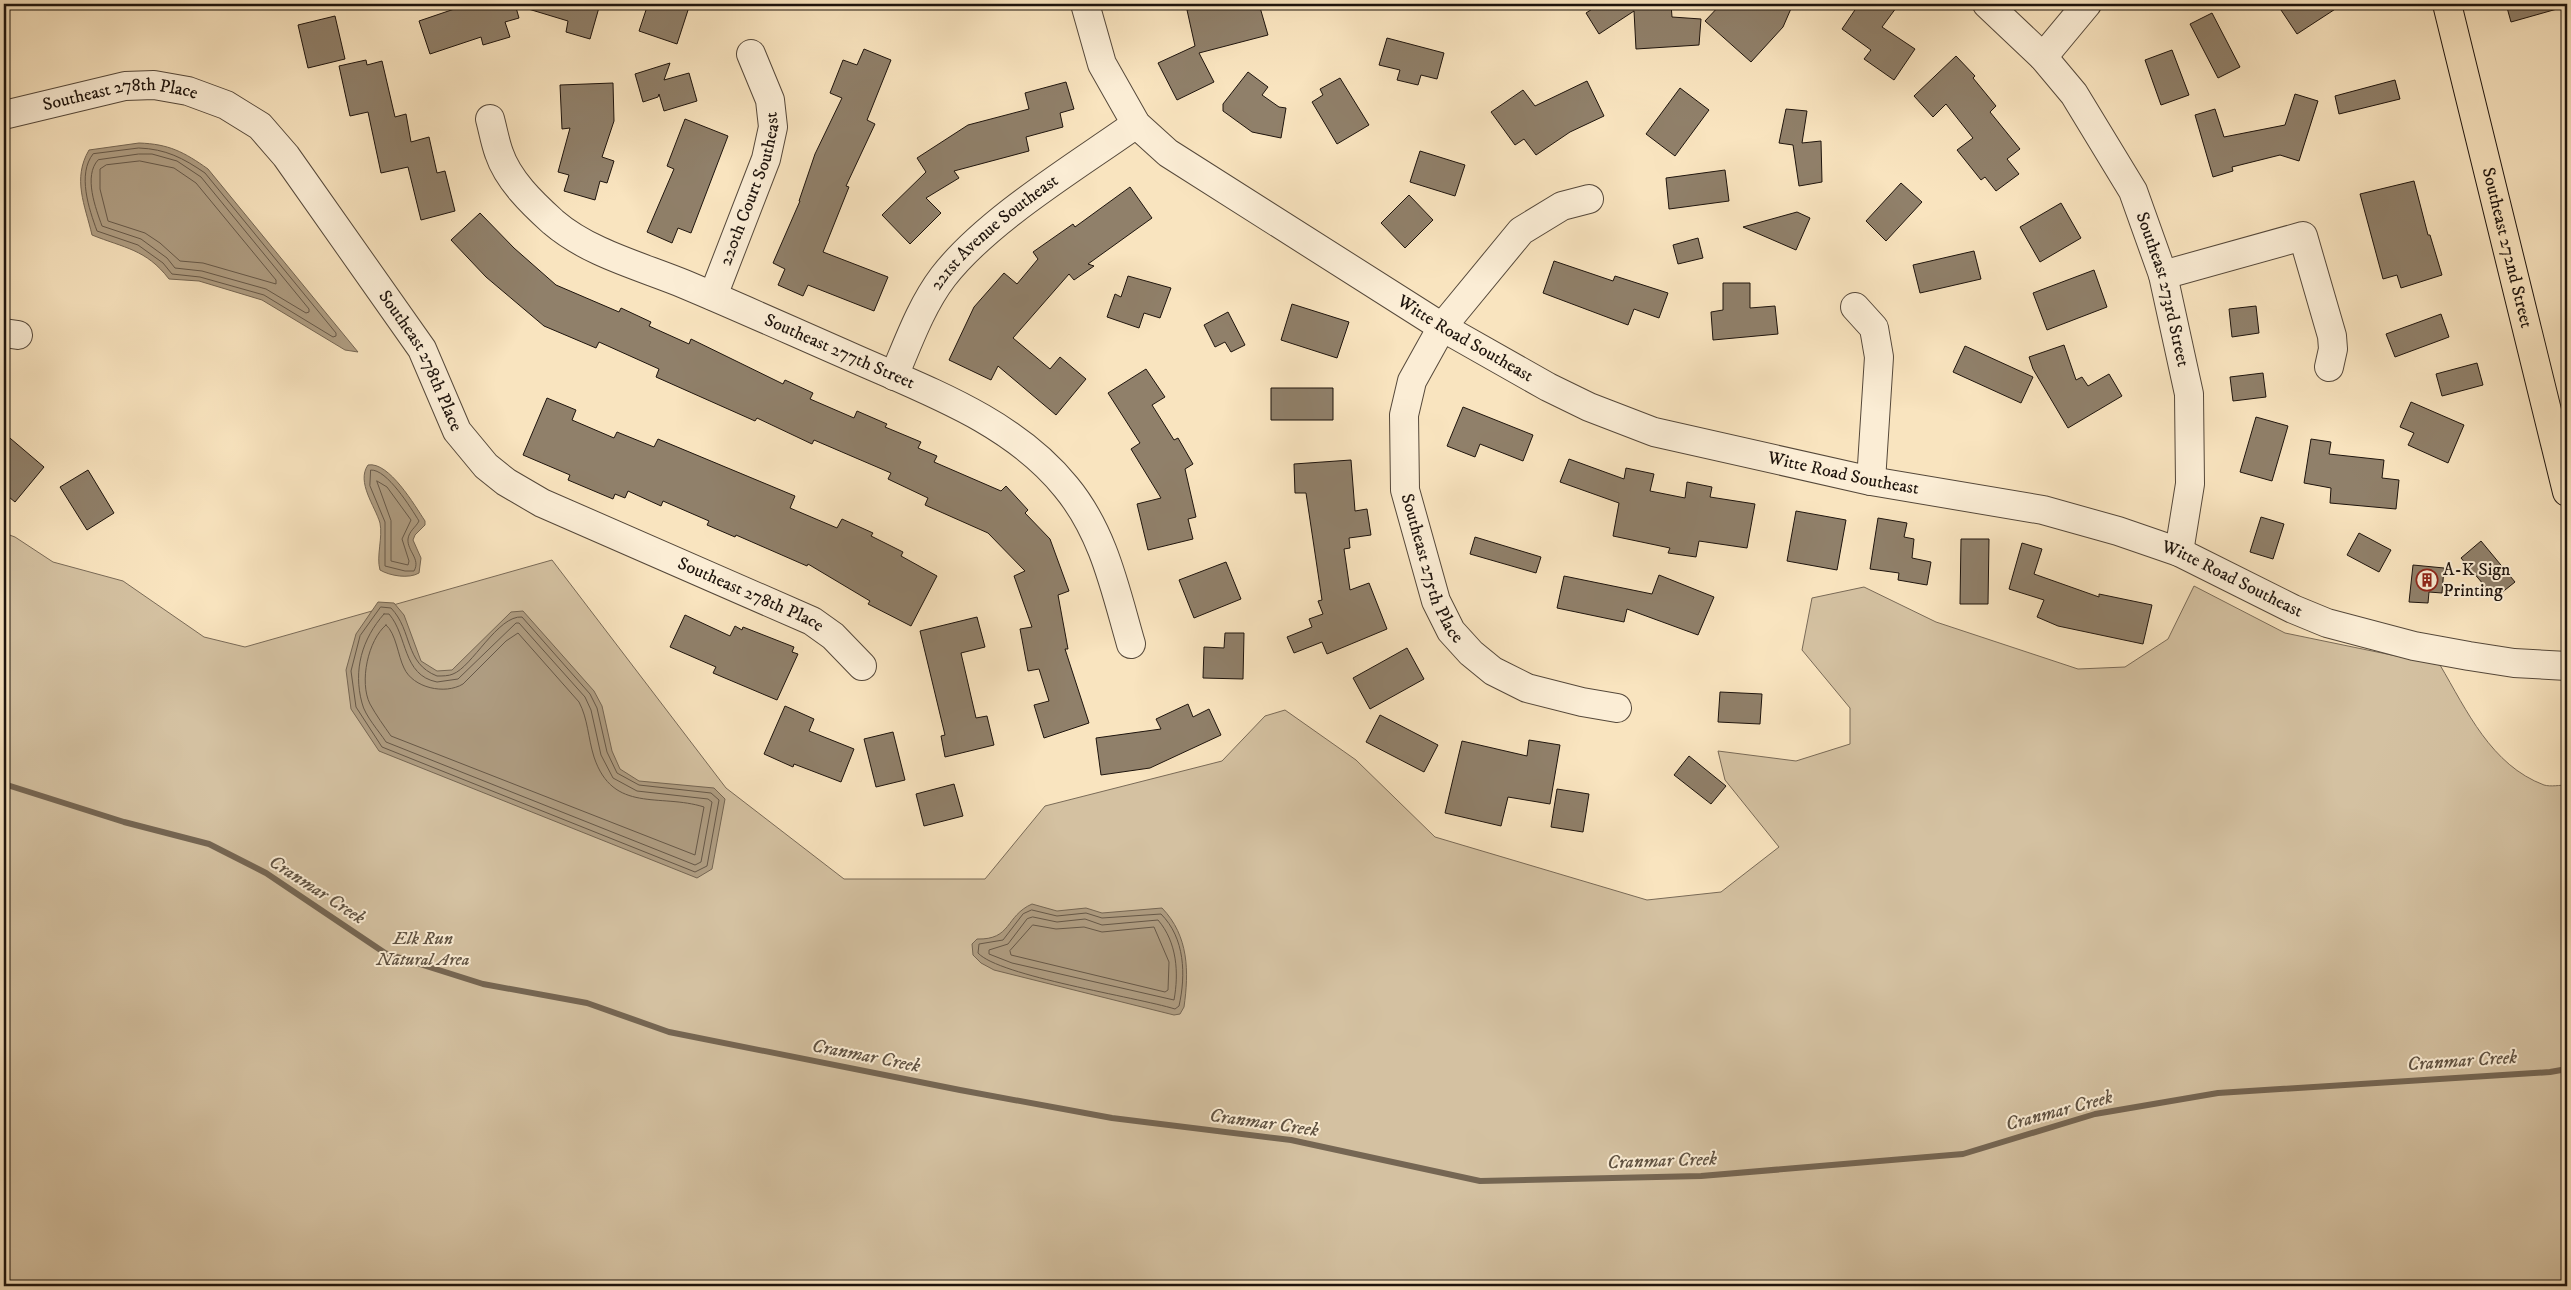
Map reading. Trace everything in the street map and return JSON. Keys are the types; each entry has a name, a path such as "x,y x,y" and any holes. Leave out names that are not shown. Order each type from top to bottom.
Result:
{"main road":[{"name":"Southeast 272nd Street","path":"2447,4 2567,492"}],"street":[{"name":"Witte Road Southeast","path":"1084,4 1102,64 1136,124 1168,153 1442,327 1548,387 1589,407 1654,432 1871,481 2043,510 2118,531 2179,552 2293,609 2327,623 2414,646 2460,655 2514,663 2567,666"},
{"name":"Southeast 273rd Street","path":"1988,4 2043,57 2074,94 2134,191 2162,275 2189,394 2190,484 2179,552"},
{"path":"2043,57 2087,4"},
{"name":"220th Court Southeast","path":"714,296 766,159 773,127 770,100 751,54"},
{"name":"Southeast 278th Place","path":"4,115 124,86 154,85 188,91 226,105 260,126 286,156 422,349 457,431 486,466 506,482 542,503 812,621 833,636 862,666"},
{"name":"Southeast 277th Street","path":"490,119 499,154 515,182 554,223 582,243 714,296 894,376 999,426 1034,455 1066,486 1086,515 1105,552 1131,644"},
{"name":"221st Avenue Southeast","path":"894,376 924,306 949,270 979,240 1013,211 1136,124"},
{"name":"Southeast 275th Place","path":"1589,199 1562,206 1521,231 1442,327 1412,381 1404,415 1405,490 1436,601 1451,631 1471,653 1493,671 1527,688 1582,702 1618,708"},
{"path":"2162,275 2303,236 2332,336 2333,349 2329,367"},
{"path":"1855,307 1874,328 1879,357 1871,481"}],"green space":[{"name":"Elk Run Natural Area","path":"4,533 15,537 53,562 123,581 204,637 245,647 552,560 726,788 844,879 985,879 1045,806 1222,761 1265,716 1285,710 1356,760 1435,837 1647,900 1721,892 1779,847 1725,780 1718,751 1796,761 1850,744 1850,708 1802,650 1812,598 1864,587 1936,622 2078,669 2125,667 2168,639 2194,586 2285,633 2440,665 2482,735 2509,764 2525,776 2544,785 2567,785 2567,1286 4,1286"}],"water":[{"path":"139,143 159,145 176,150 208,169 358,352 345,350 262,300 199,281 169,279 152,261 143,255 92,235 83,203 81,182 81,171 89,150"},
{"path":"368,465 376,466 393,477 425,521 425,525 415,535 413,540 421,558 419,573 415,575 400,576 380,570 380,523 364,479"},
{"path":"378,602 394,603 404,615 421,661 437,671 452,670 511,612 523,611 594,691 602,706 612,751 620,769 639,781 714,788 725,799 712,869 697,878 379,751 351,709 346,670 356,634"},
{"path":"1032,904 1057,911 1086,908 1102,913 1162,908 1178,930 1185,955 1186,994 1184,1007 1180,1014 1174,1015 994,970 981,963 973,955 972,944 977,939 997,936 1003,932 1023,909"}],"building":[{"path":"469,4 515,4 519,18 505,22 510,37 483,45 481,37 430,54 419,21"},
{"path":"526,4 600,4 590,39 566,32 568,21 525,8"},
{"path":"648,4 690,4 677,44 639,31"},
{"path":"1212,4 1259,4 1268,35 1199,53 1214,82 1177,100 1158,63 1195,46 1187,10"},
{"path":"1600,4 1671,4 1672,17 1701,19 1699,45 1636,49 1634,11 1599,34 1586,13"},
{"path":"1721,4 1793,4 1783,27 1751,62 1705,21"},
{"path":"1859,4 1899,4 1882,27 1915,49 1894,80 1864,59 1871,50 1842,29"},
{"path":"2277,4 2343,4 2297,34"},
{"path":"2506,4 2556,4 2557,9 2511,22"},
{"path":"2212,13 2240,67 2218,78 2190,24"},
{"path":"335,16 345,59 308,68 298,25"},
{"path":"1387,38 1444,53 1437,79 1421,75 1418,85 1397,80 1400,70 1379,65"},
{"path":"864,49 891,60 867,120 875,124 846,186 849,187 823,252 888,277 874,311 808,285 803,296 778,285 785,269 773,263 800,201 815,154 842,98 830,93 843,60 857,65"},
{"path":"2172,50 2189,95 2161,105 2145,60"},
{"path":"1956,56 1975,76 1973,78 1996,106 1990,112 2020,149 2007,159 2019,174 1996,191 1985,177 1981,180 1957,150 1973,138 1946,104 1933,117 1914,96"},
{"path":"366,60 367,65 382,61 395,117 406,114 411,142 429,137 437,173 445,171 455,211 421,220 408,167 381,173 368,112 350,116 339,66"},
{"path":"670,63 664,80 689,73 697,101 664,111 659,94 658,97 643,102 635,74"},
{"path":"1248,72 1268,87 1262,95 1279,107 1286,108 1281,138 1252,132 1223,111 1223,104"},
{"path":"1340,78 1369,125 1337,144 1312,102 1323,95 1320,89"},
{"path":"2395,80 2400,99 2339,114 2335,96"},
{"path":"1587,81 1604,116 1570,132 1536,155 1524,139 1515,145 1491,112 1523,90 1535,106"},
{"path":"1066,82 1074,109 1060,113 1063,127 1026,137 1029,151 954,171 959,178 926,198 941,213 910,244 882,215 926,172 917,158 968,125 1029,109 1025,93"},
{"path":"613,83 614,121 602,157 614,161 607,183 600,181 595,200 564,191 569,175 558,172 570,128 562,129 560,85"},
{"path":"1680,88 1709,110 1675,156 1646,134"},
{"path":"2295,94 2318,101 2299,161 2280,155 2232,167 2233,171 2213,177 2195,115 2215,109 2224,137 2285,125"},
{"path":"1786,109 1807,111 1802,143 1821,141 1822,182 1799,186 1793,145 1779,143"},
{"path":"685,119 728,136 691,233 678,228 672,243 647,232 674,169 667,166"},
{"path":"1420,151 1465,165 1455,196 1410,182"},
{"path":"1725,170 1729,201 1669,209 1666,178"},
{"path":"2414,181 2428,235 2430,235 2442,275 2401,288 2397,275 2383,279 2360,194"},
{"path":"1901,183 1922,202 1886,241 1866,221"},
{"path":"1130,187 1152,218 1088,264 1094,266 1074,280 1069,274 1013,338 1050,369 1060,357 1086,379 1056,415 998,366 991,380 949,360 974,307 1004,273 1017,284 1038,259 1033,252 1073,224 1075,227"},
{"path":"1409,195 1433,220 1405,248 1381,223"},
{"path":"2061,203 2081,238 2040,262 2020,227"},
{"path":"1797,212 1810,218 1796,250 1743,227"},
{"path":"480,213 514,248 556,285 619,312 621,308 651,322 649,326 689,344 691,339 783,384 785,380 813,393 810,399 854,418 857,411 887,424 885,427 921,442 918,448 937,456 934,462 1001,491 1006,486 1028,510 1025,513 1050,539 1069,591 1058,595 1068,649 1065,649 1089,723 1044,738 1034,705 1049,701 1039,669 1028,671 1020,629 1032,627 1014,576 1025,571 988,533 925,505 928,498 888,479 891,473 814,440 812,444 757,418 755,421 656,377 659,369 599,342 596,348 544,326 486,277 451,240"},
{"path":"1698,238 1703,258 1678,264 1673,245"},
{"path":"1974,251 1981,279 1920,293 1913,265"},
{"path":"1554,261 1613,281 1615,276 1668,293 1659,318 1634,309 1628,325 1543,293"},
{"path":"2094,270 2107,307 2047,330 2033,293"},
{"path":"1128,276 1171,288 1160,318 1144,313 1139,328 1107,317 1115,294 1121,297"},
{"path":"1723,283 1750,283 1750,308 1775,306 1778,334 1713,340 1711,312 1723,310"},
{"path":"1292,304 1349,322 1337,358 1281,340"},
{"path":"2256,306 2259,333 2232,337 2229,309"},
{"path":"1228,312 1245,345 1231,352 1225,342 1215,347 1204,325"},
{"path":"2441,314 2449,337 2395,357 2386,334"},
{"path":"2064,345 2076,380 2082,377 2088,386 2109,374 2122,396 2068,428 2033,369 2029,357"},
{"path":"1965,346 2033,377 2021,403 1953,372"},
{"path":"2477,363 2483,385 2442,396 2436,374"},
{"path":"1146,369 1165,397 1152,405 1174,440 1178,438 1193,464 1185,469 1196,517 1188,519 1193,539 1148,550 1137,504 1161,498 1131,449 1140,443 1108,393"},
{"path":"2263,373 2266,397 2233,401 2230,377"},
{"path":"1271,388 1333,388 1333,420 1271,420"},
{"path":"547,398 576,410 572,420 614,438 617,432 654,447 658,439 795,496 790,508 837,528 842,519 873,533 871,536 903,552 901,556 937,576 911,626 868,604 870,601 808,564 807,566 736,535 735,537 707,525 709,521 663,501 661,506 628,491 625,498 615,494 613,499 568,480 570,475 523,455"},
{"path":"2411,402 2464,425 2448,463 2408,445 2414,433 2400,427"},
{"path":"1463,407 1533,435 1523,461 1480,444 1475,457 1447,446"},
{"path":"2256,417 2288,426 2272,481 2240,472"},
{"path":"4,433 44,467 15,502 4,493"},
{"path":"2311,439 2331,442 2329,454 2384,460 2382,478 2399,480 2396,509 2330,503 2331,488 2304,483"},
{"path":"1569,459 1624,479 1626,468 1654,474 1650,491 1685,498 1687,482 1712,487 1710,497 1755,504 1747,548 1699,541 1696,557 1668,553 1670,548 1613,536 1619,503 1560,482"},
{"path":"1351,460 1355,511 1367,509 1371,535 1349,538 1350,548 1344,549 1350,590 1369,583 1387,629 1327,654 1322,642 1294,653 1287,637 1312,627 1309,619 1323,614 1318,601 1322,600 1306,493 1295,493 1294,464"},
{"path":"88,470 114,513 87,530 60,487"},
{"path":"1796,511 1846,520 1837,570 1787,561"},
{"path":"2261,517 2284,524 2273,559 2250,552"},
{"path":"1878,518 1907,523 1904,537 1914,539 1912,558 1931,562 1927,585 1898,580 1899,573 1870,569"},
{"path":"2359,533 2391,550 2379,572 2347,555"},
{"path":"1475,537 1541,557 1536,573 1470,554"},
{"path":"1961,539 1989,539 1988,604 1960,604"},
{"path":"2481,541 2515,582 2495,598 2461,558"},
{"path":"2022,543 2042,549 2034,574 2099,597 2099,594 2152,605 2143,644 2058,626 2037,617 2044,600 2009,589"},
{"path":"1226,562 1241,599 1194,618 1179,580"},
{"name":"A-K Sign Printing","path":"2413,565 2444,568 2442,593 2429,592 2428,603 2409,602"},
{"path":"1659,575 1714,597 1698,635 1627,609 1624,622 1557,608 1564,576 1652,594"},
{"path":"685,615 730,636 735,626 742,630 743,627 794,647 792,652 798,654 777,700 713,673 716,667 670,647"},
{"path":"977,617 985,647 961,653 976,718 987,716 994,745 945,757 941,736 945,735 920,631"},
{"path":"1225,633 1244,633 1243,679 1203,678 1204,647 1224,648"},
{"path":"1407,648 1424,679 1370,709 1353,678"},
{"path":"1720,692 1762,694 1760,724 1718,722"},
{"path":"1188,704 1193,717 1209,709 1221,735 1150,768 1101,775 1096,738 1161,729 1156,719"},
{"path":"785,706 814,719 809,731 854,749 841,782 794,764 793,767 764,754"},
{"path":"1380,715 1438,745 1424,772 1366,742"},
{"path":"893,732 905,780 876,787 864,739"},
{"path":"1529,740 1560,745 1550,804 1508,797 1501,826 1445,813 1462,741 1527,756"},
{"path":"1689,756 1726,786 1711,804 1674,775"},
{"path":"954,784 963,816 924,826 916,794"},
{"path":"1557,789 1589,794 1583,832 1551,827"}],"waterway":[{"name":"Cranmar Creek","path":"4,784 124,822 209,844 266,873 385,953 483,984 587,1003 669,1032 960,1090 1112,1118 1291,1140 1480,1181 1701,1176 1963,1154 2095,1114 2218,1093 2550,1072 2567,1069"}],"place":[{"name":"A-K Sign Printing","path":"2427,580"}]}
